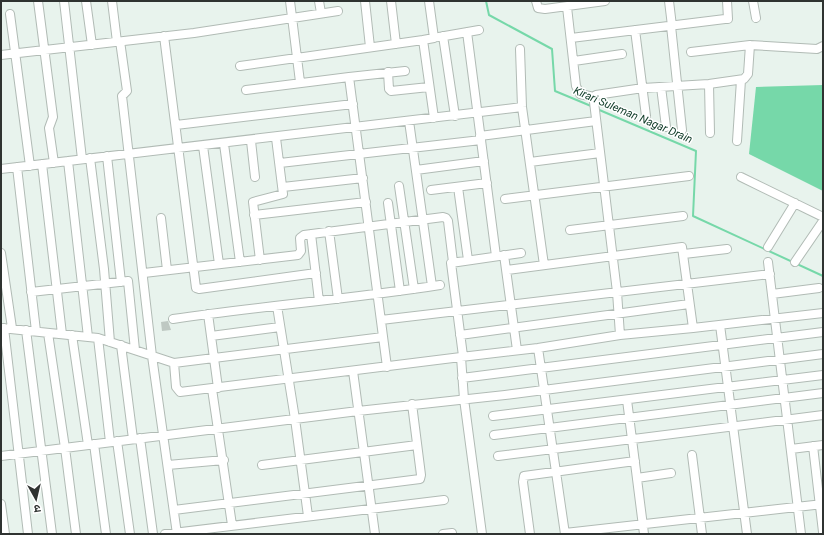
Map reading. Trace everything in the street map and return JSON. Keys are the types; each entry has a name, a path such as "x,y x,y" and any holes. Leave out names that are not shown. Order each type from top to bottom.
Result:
{"street":[{"path":"38,1 53,117 49,128 54,162"},
{"path":"64,1 86,159 106,284 110,342"},
{"path":"86,1 92,45"},
{"path":"112,1 127,91 122,96 144,274 152,356 177,533"},
{"path":"290,1 300,82"},
{"path":"319,1 321,13"},
{"path":"365,1 370,47"},
{"path":"392,1 396,44"},
{"path":"429,1 434,38"},
{"path":"536,1 538,8 541,9 567,7 605,1"},
{"path":"669,1 676,86 682,130"},
{"path":"572,38 728,19 727,1"},
{"path":"753,1 756,18"},
{"path":"567,7 578,91 584,96 594,100"},
{"path":"1,55 119,42 338,11"},
{"path":"10,14 30,166"},
{"path":"240,66 423,40 479,30"},
{"path":"636,30 646,116"},
{"path":"467,32 487,183 500,256 506,270 517,350"},
{"path":"164,36 196,288 199,289 316,273"},
{"path":"443,36 455,116"},
{"path":"423,40 434,118"},
{"path":"620,335 617,292 594,100 599,94 643,88 709,84 744,79 748,74 750,45"},
{"path":"691,52 750,45 817,49 823,46"},
{"path":"520,49 522,107 544,265"},
{"path":"574,61 622,54"},
{"path":"246,90 300,82 405,71"},
{"path":"388,72 389,89 391,91 429,87"},
{"path":"349,77 357,128 387,367"},
{"path":"737,141 741,80"},
{"path":"709,84 710,133"},
{"path":"661,87 666,127"},
{"path":"176,125 353,104"},
{"path":"1,169 251,141 522,107"},
{"path":"280,163 413,148 596,118"},
{"path":"173,319 378,295 436,286 423,220 409,121"},
{"path":"260,260 252,203 254,200 282,195 284,192 276,138"},
{"path":"251,141 255,176"},
{"path":"224,144 240,262"},
{"path":"204,146 219,264"},
{"path":"530,162 600,152"},
{"path":"107,156 122,282"},
{"path":"68,161 88,337"},
{"path":"416,170 484,161"},
{"path":"42,164 62,334"},
{"path":"17,167 36,331"},
{"path":"505,199 689,176"},
{"path":"741,177 823,217"},
{"path":"283,187 363,178"},
{"path":"431,190 487,183"},
{"path":"399,186 414,289"},
{"path":"458,187 468,260"},
{"path":"254,215 366,202"},
{"path":"388,203 400,291"},
{"path":"768,247 795,203"},
{"path":"570,230 683,216"},
{"path":"161,218 167,270"},
{"path":"144,274 298,255 301,252 301,236 329,231 446,218 453,262 451,265 460,335 464,399 482,534"},
{"path":"795,262 823,221"},
{"path":"329,231 338,299"},
{"path":"310,234 319,301"},
{"path":"506,270 679,246 682,247 684,254 692,328"},
{"path":"684,254 727,249"},
{"path":"1,253 6,328 28,534"},
{"path":"453,262 521,253"},
{"path":"768,262 801,534"},
{"path":"381,320 770,274"},
{"path":"31,292 128,281 130,284 135,350"},
{"path":"772,294 819,288"},
{"path":"460,335 689,304"},
{"path":"276,306 287,379 295,419 308,516"},
{"path":"174,363 177,390 215,388 538,348 620,335 823,313"},
{"path":"208,314 214,358 219,428 232,525"},
{"path":"720,325 747,534"},
{"path":"211,336 280,327"},
{"path":"6,328 98,338 174,363 383,337"},
{"path":"26,330 52,534"},
{"path":"462,378 823,332"},
{"path":"48,333 76,534"},
{"path":"72,335 106,534"},
{"path":"98,338 113,442 130,534"},
{"path":"121,346 153,534"},
{"path":"538,348 565,533 822,504"},
{"path":"1,456 412,404 725,368 823,354"},
{"path":"353,371 375,534"},
{"path":"493,416 823,375"},
{"path":"494,435 823,393"},
{"path":"627,400 644,534"},
{"path":"174,510 420,479 421,475 412,404"},
{"path":"498,456 823,415"},
{"path":"262,465 417,445"},
{"path":"791,449 823,445"},
{"path":"813,446 822,504 823,532"},
{"path":"692,455 702,534"},
{"path":"168,465 224,460"},
{"path":"530,534 522,478 527,474 634,461"},
{"path":"637,478 671,473"},
{"path":"164,534 444,500"},
{"path":"1,504 4,534"},
{"path":"443,534 452,533"}],"shaded area":[{"path":"823,85 823,191 749,154 756,87"}],"building":[{"path":"168,321 171,330 162,331 161,322"}],"waterway":[{"name":"Kirari Suleman Nagar Drain","path":"486,1 489,15 552,49 555,91 591,106"},
{"name":"Kirari Suleman Nagar Drain","path":"597,109 696,151 693,216 823,276"}]}
